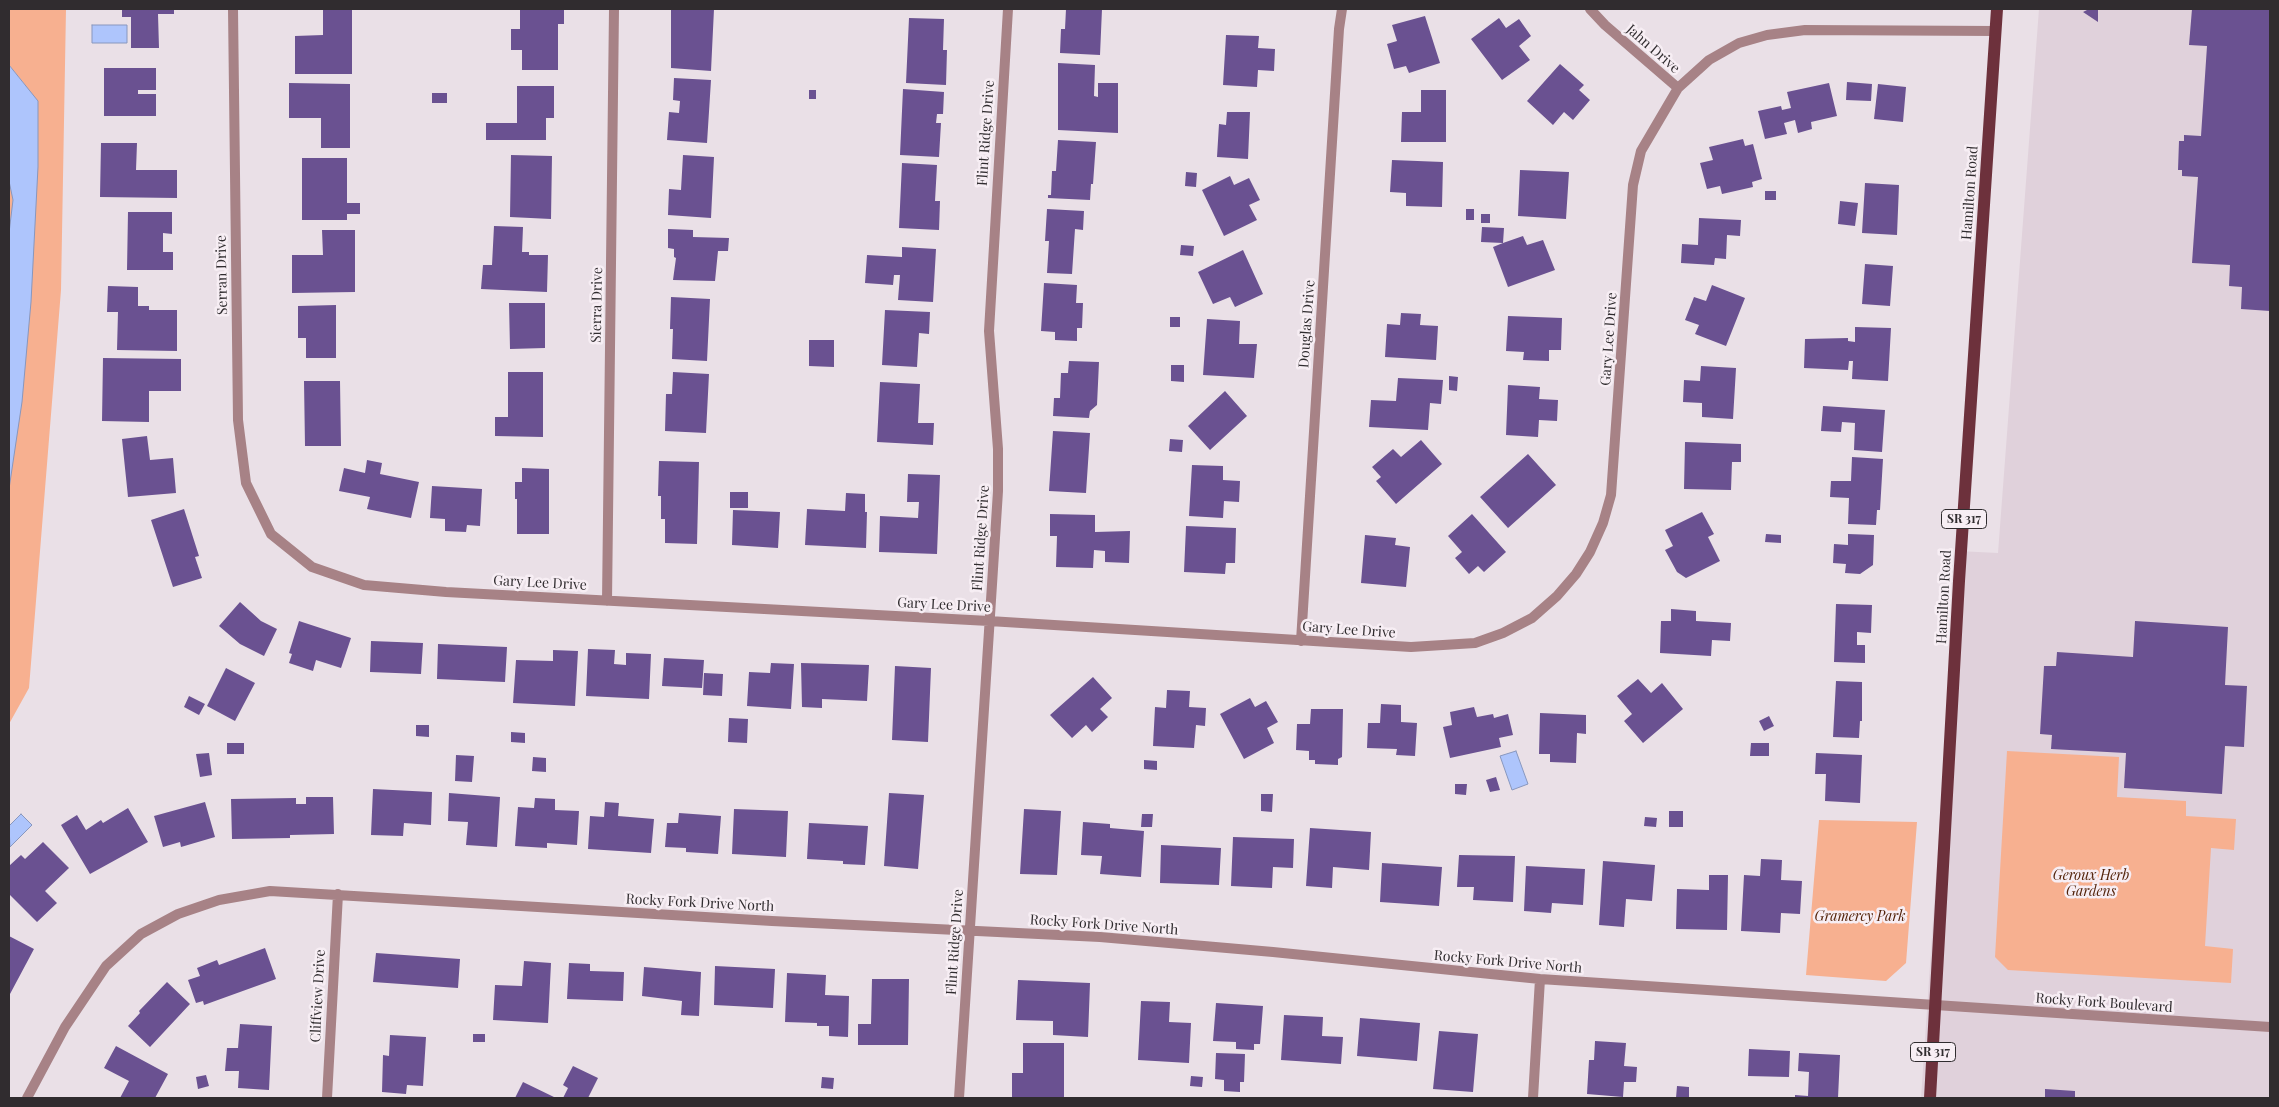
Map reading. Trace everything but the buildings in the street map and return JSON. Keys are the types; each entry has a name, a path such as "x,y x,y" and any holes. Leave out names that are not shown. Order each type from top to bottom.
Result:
{"main road":[{"name":"Hamilton Road","path":"1930,1098 1959,581 1997,9"}],"street":[{"name":"Serran Drive","path":"233,9 238,420 246,483 271,534"},
{"name":"Sierra Drive","path":"607,601 614,9"},
{"name":"Flint Ridge Drive","path":"960,1098 998,491 998,449 988,331 1008,9"},
{"name":"Douglas Drive","path":"1300,641 1339,28 1342,9"},
{"name":"Jahn Drive","path":"1590,9 1605,25 1678,88"},
{"name":"Gary Lee Drive","path":"271,534 312,567 364,585 607,601 989,621 1411,648 1475,643 1503,633 1532,618 1557,596 1576,574 1590,552 1603,524 1611,495 1633,185 1637,162 1642,151 1678,88 1708,60 1738,43 1767,35 1805,30 1996,31"},
{"name":"Rocky Fork Drive North","path":"27,1098 65,1027 106,966 141,934 178,914 219,900 270,891 1128,939 1540,979 1935,1007"},
{"name":"Cliffview Drive","path":"327,1098 338,894"},
{"path":"1533,1098 1540,979"},
{"name":"Rocky Fork Boulevard","path":"1935,1007 2270,1028"}],"shaded area":[{"path":"2039,9 2270,9 2270,1098 1921,1098 1958,551 1998,553"}],"green space":[{"path":"9,9 66,9 61,290 29,688 9,724 9,86 25,85 9,65"},
{"name":"Geroux Herb Gardens","path":"2007,751 2119,757 2117,797 2186,801 2186,816 2236,819 2234,850 2211,848 2205,946 2233,949 2231,983 2008,970 1995,957"},
{"name":"Gramercy Park","path":"1819,820 1917,822 1906,963 1886,981 1806,975"}],"water":[{"path":"92,25 127,25 127,43 92,43"},
{"path":"9,65 38,101 38,167 31,302 22,402 9,489 9,233 13,200 9,181"},
{"path":"1516,751 1528,784 1512,790 1500,756"},
{"path":"21,814 32,825 10,847 9,826"}]}
